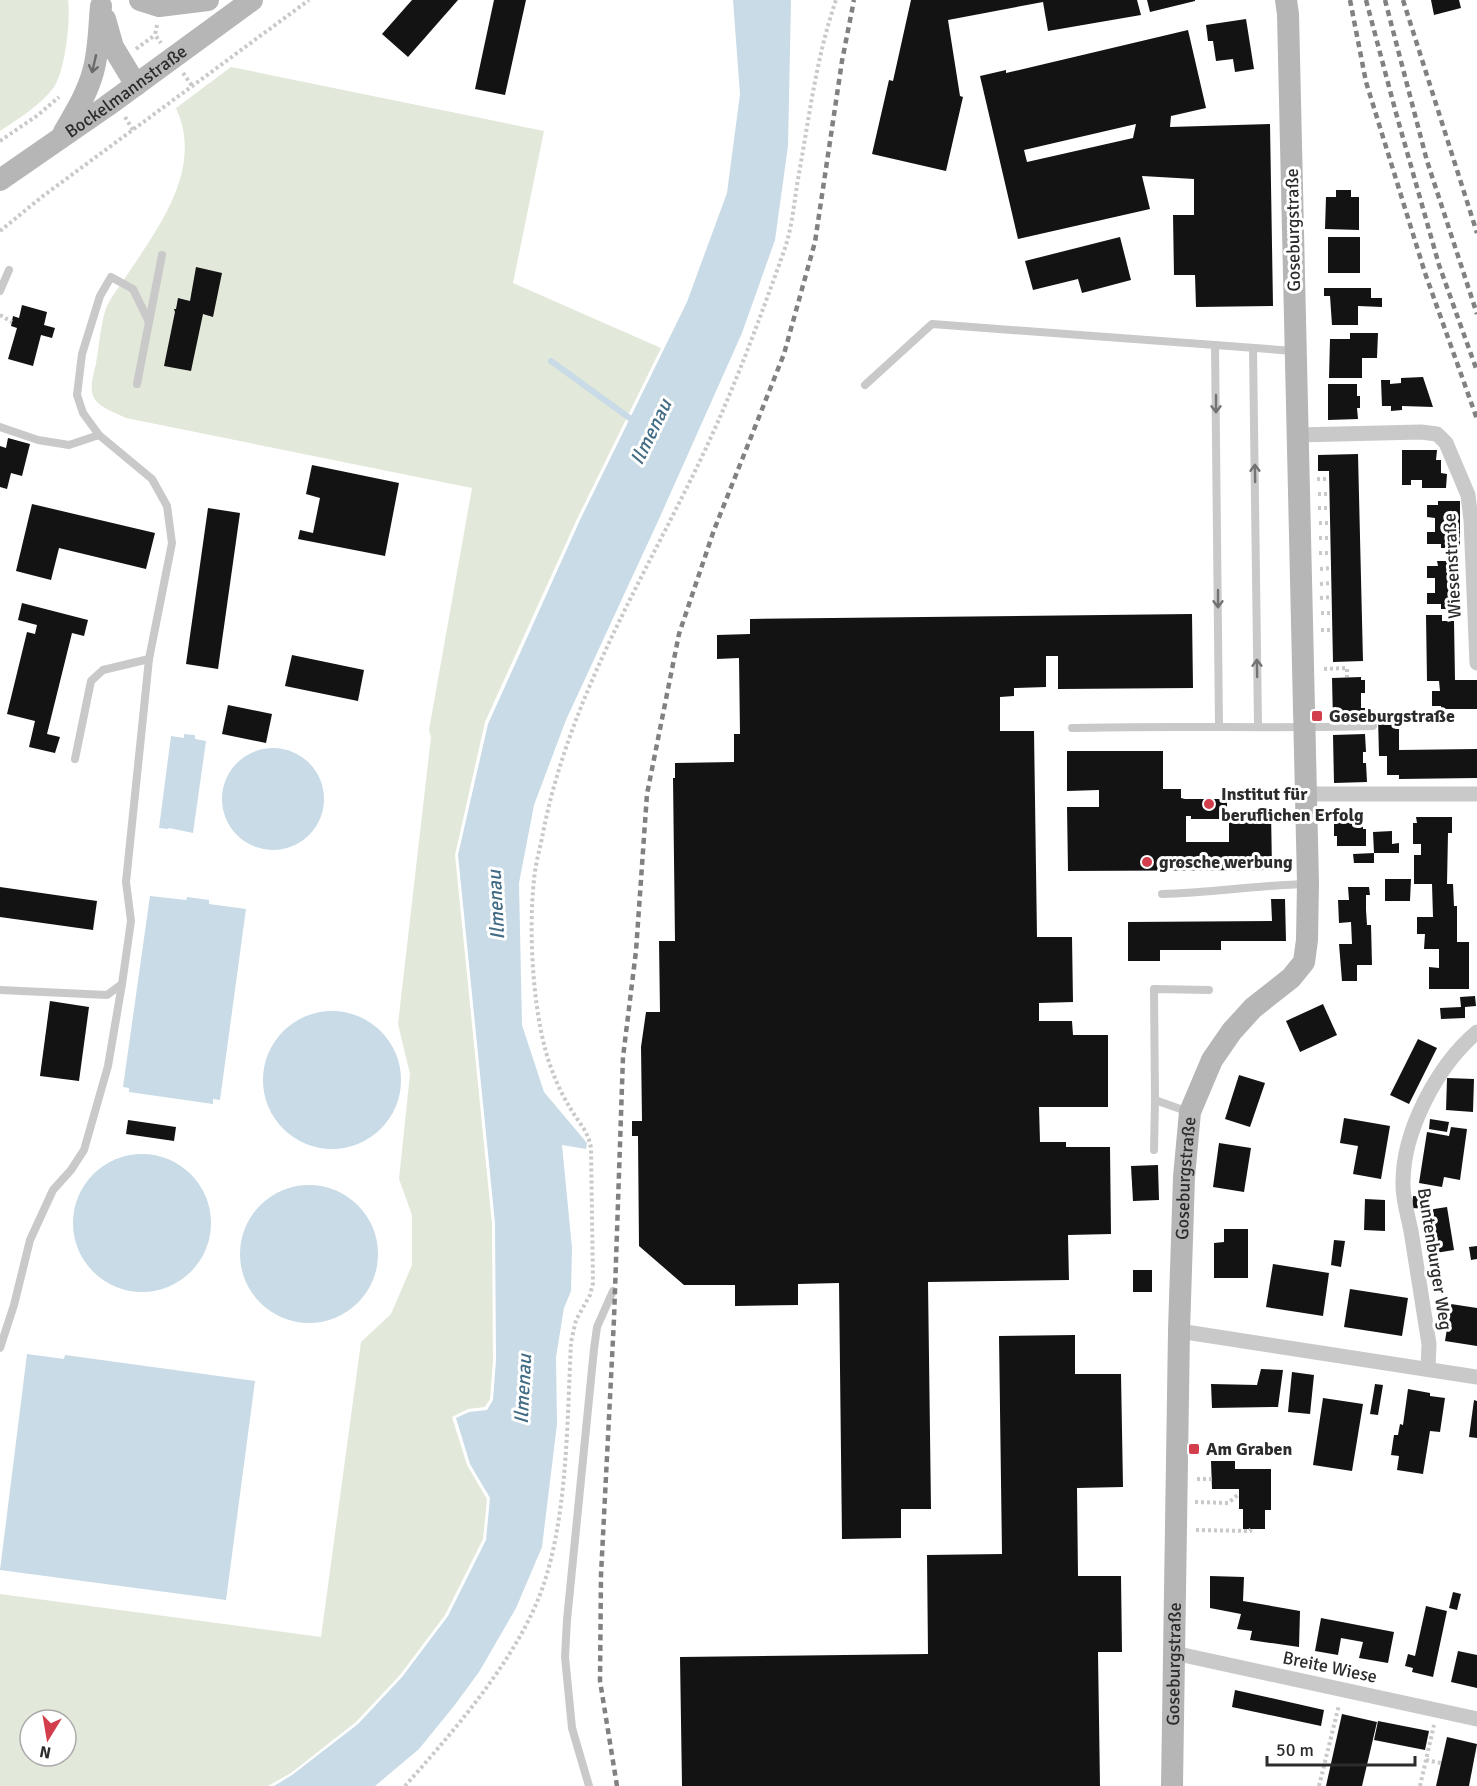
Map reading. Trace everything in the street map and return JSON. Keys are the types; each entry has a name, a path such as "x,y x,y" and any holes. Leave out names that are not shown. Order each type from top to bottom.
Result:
{"street":[{"path":"140,0 159,6 208,0"},
{"name":"Bockelmannstraße","path":"0,180 252,0"},
{"name":"Goseburgstraße","path":"1172,1786 1179,1331 1184,1177 1190,1112 1212,1060 1253,1008 1291,978 1304,962 1307,940 1305,727 1286,0"},
{"path":"100,3 113,47 136,85"},
{"path":"61,138 93,72 100,3"},
{"name":"Wiesenstraße","path":"1298,435 1421,432 1437,434 1446,443 1468,495 1477,663"},
{"path":"1306,794 1477,794"},
{"name":"Buntenburger Weg","path":"1428,1369 1429,1344 1403,1186 1408,1148 1420,1110 1439,1078 1461,1046 1477,1032"},
{"path":"1179,1331 1477,1377"},
{"name":"Breite Wiese","path":"1174,1653 1477,1719"}],"lane":[{"path":"137,384 162,255"},
{"path":"0,291 9,270"},
{"path":"0,1348 14,1305 30,1240 53,1190 71,1170 84,1150 108,1066 122,984 131,921 126,882 149,659 172,543 167,506 152,479 99,435 83,413 77,395 82,354 100,296 111,277 133,289 149,322"},
{"path":"865,385 932,324 1296,351"},
{"path":"1215,345 1219,727"},
{"path":"1253,348 1258,727"},
{"path":"0,427 38,440 69,445 99,435"},
{"path":"75,759 91,681 103,670 149,659"},
{"path":"1071,728 1373,726"},
{"path":"1162,894 1208,892 1274,884 1308,884"},
{"path":"0,990 107,995 122,984"},
{"path":"1154,1150 1154,989 1209,990"},
{"path":"1155,1100 1190,1112"},
{"path":"589,1786 572,1728 565,1657 595,1338 603,1310 613,1291"}],"path":[{"path":"0,231 43,196 309,0"},
{"path":"405,1786 452,1733 514,1647 537,1601 550,1558 560,1506 572,1342 576,1320 590,1296 592,1283 591,1149 590,1139 569,1107 553,1074 542,1042 537,1008 532,937 534,879 546,815 560,762 603,653 722,413 786,247 824,36 836,0"},
{"path":"0,141 49,106 66,88"},
{"path":"0,315 12,322"},
{"path":"1303,669 1347,668 1347,677"},
{"path":"1188,1479 1212,1479"},
{"path":"1189,1501 1228,1503 1239,1494"},
{"path":"1188,1530 1250,1531 1251,1529"},
{"path":"1319,1786 1342,1689"},
{"path":"1420,1786 1438,1710"},
{"path":"1330,1739 1336,1740"},
{"path":"1426,1760 1441,1763"}],"shaded area":[{"path":"0,0 68,0 69,9 64,57 54,87 36,106 0,131"},
{"path":"231,67 544,131 513,283 661,348 577,519 485,722 455,855 492,1224 493,1360 490,1399 485,1407 468,1409 452,1417 467,1465 487,1499 483,1539 445,1615 400,1675 356,1722 291,1773 268,1786 0,1786 0,1594 321,1637 361,1342 391,1314 412,1265 412,1215 399,1179 410,1074 398,1024 431,737 429,730 472,488 126,418 98,403 93,394 92,379 107,306 152,237 174,196 185,153 183,130 176,108"}],"water":[{"name":"Ilmenau","path":"733,0 791,0 788,146 775,240 742,333 566,720 534,805 519,883 522,1025 544,1092 587,1143 586,1149 562,1145 572,1248 571,1291 564,1308 556,1357 557,1424 542,1547 516,1608 479,1672 419,1749 375,1786 274,1786 292,1775 358,1724 402,1677 448,1616 486,1540 490,1498 470,1464 456,1418 469,1412 487,1410 493,1400 496,1360 495,1223 458,855 488,724 580,520 687,302 727,193 740,94"},
{"path":"184,734 195,735 195,739 206,741 193,833 159,828 171,736 184,738"},
{"path":"273,748 293,752 309,763 320,779 324,799 320,819 309,835 293,846 273,850 253,846 237,835 226,819 222,799 226,779 237,763 253,752"},
{"path":"150,896 186,900 187,897 209,900 209,904 246,909 220,1100 213,1099 213,1104 129,1092 129,1088 123,1087"},
{"path":"332,1011 358,1016 381,1031 396,1054 401,1080 396,1106 381,1129 358,1144 332,1149 306,1144 283,1129 268,1106 263,1080 268,1054 283,1031 306,1016"},
{"path":"142,1154 168,1159 191,1174 206,1197 211,1223 206,1249 191,1272 168,1287 142,1292 116,1287 93,1272 78,1249 73,1223 78,1197 93,1174 116,1159"},
{"path":"309,1185 335,1190 358,1205 373,1228 378,1254 373,1280 358,1303 335,1318 309,1323 283,1318 260,1303 245,1280 240,1254 245,1228 260,1205 283,1190"},
{"path":"27,1354 64,1359 65,1355 255,1381 226,1600 0,1570"}],"building":[{"path":"412,0 458,0 408,57 382,34"},
{"path":"494,0 526,0 505,95 475,89"},
{"path":"911,0 1137,0 1141,15 1048,31 1043,2 948,20 960,96 963,97 946,171 872,154 889,80 893,81"},
{"path":"1147,0 1195,0 1195,1 1150,12"},
{"path":"1431,0 1459,0 1461,8 1434,15"},
{"path":"1246,19 1254,69 1235,72 1233,59 1216,61 1213,41 1208,41 1206,25"},
{"path":"1188,30 1206,108 1171,116 1170,127 1270,124 1273,306 1196,307 1195,275 1174,275 1173,215 1194,215 1194,179 1142,176 1150,209 1018,239 980,76 1006,70 1006,73","holes":["1136,124 1133,138 1027,162 1024,150"]},
{"path":"1336,190 1351,190 1351,197 1359,197 1359,230 1325,229 1326,197 1336,197"},
{"path":"1120,237 1131,280 1082,293 1078,279 1033,290 1025,261"},
{"path":"1328,237 1360,237 1360,273 1328,273"},
{"path":"196,267 222,273 213,317 203,314 191,371 164,366 174,309 176,309 178,298 190,301"},
{"path":"1324,288 1371,288 1371,298 1382,298 1382,307 1358,306 1358,325 1332,325 1330,296 1324,296"},
{"path":"22,305 47,312 44,325 55,328 52,338 41,335 33,366 8,359 17,328 11,326 13,316 19,318"},
{"path":"1350,333 1378,333 1377,358 1362,358 1362,378 1329,378 1330,339 1350,339"},
{"path":"1423,377 1433,407 1402,406 1402,410 1391,411 1391,406 1382,406 1381,380 1390,380 1390,384 1401,383 1401,378"},
{"path":"1328,384 1357,384 1357,396 1360,396 1360,408 1357,408 1358,419 1328,420"},
{"path":"8,438 30,444 22,476 11,473 7,489 0,487 0,446 6,448"},
{"path":"1402,450 1437,450 1436,460 1441,460 1441,473 1447,474 1446,488 1422,488 1422,480 1411,480 1411,485 1402,485"},
{"path":"1358,454 1363,661 1333,662 1329,471 1318,471 1318,455"},
{"path":"312,465 399,483 385,556 298,539 300,530 313,533 320,498 306,494"},
{"path":"1438,501 1460,501 1460,548 1441,548 1441,544 1427,544 1427,532 1435,532 1435,518 1427,517 1427,505 1438,505"},
{"path":"32,504 155,533 146,569 59,548 51,580 16,571"},
{"path":"208,508 240,513 218,669 186,664"},
{"path":"1437,561 1460,561 1460,609 1441,609 1441,604 1427,604 1427,593 1435,593 1435,578 1427,578 1427,566 1438,566"},
{"path":"22,603 88,620 84,636 72,633 47,734 60,737 55,753 29,747 35,721 7,714 27,632 35,634 37,625 18,620"},
{"path":"1192,614 1193,688 1058,689 1058,656 1046,656 1046,687 1014,688 1014,696 1000,697 1000,731 1034,731 1037,937 1072,937 1073,1002 1039,1003 1039,1021 1072,1021 1073,1035 1108,1035 1108,1107 1039,1107 1040,1142 1066,1142 1066,1147 1110,1147 1111,1234 1068,1235 1069,1280 928,1282 931,1509 901,1509 901,1538 842,1539 839,1283 798,1284 798,1305 735,1306 735,1285 684,1285 639,1246 638,1136 632,1136 632,1121 642,1121 641,1047 646,1012 660,1012 659,941 675,941 673,778 675,778 675,763 734,762 734,734 740,734 739,658 717,659 717,635 750,634 750,619"},
{"path":"1426,615 1442,615 1442,621 1454,621 1455,680 1477,680 1477,709 1441,709 1441,706 1432,706 1432,691 1440,691 1439,681 1427,681"},
{"path":"292,655 364,670 358,701 285,686"},
{"path":"1361,677 1361,680 1365,680 1365,693 1361,693 1361,708 1365,708 1365,718 1361,719 1361,722 1333,722 1332,678"},
{"path":"228,705 272,714 266,743 222,734"},
{"path":"1399,716 1399,750 1477,749 1477,778 1399,779 1399,775 1387,775 1387,756 1379,756 1378,717"},
{"path":"1365,734 1366,752 1363,752 1363,763 1366,763 1367,782 1334,783 1333,735"},
{"path":"1067,751 1163,751 1163,789 1181,789 1181,798 1185,799 1227,799 1227,815 1220,815 1220,819 1191,819 1191,816 1186,816 1186,842 1229,842 1229,811 1271,811 1272,870 1068,871 1067,807 1099,807 1099,790 1067,791"},
{"path":"1416,817 1452,817 1452,833 1448,833 1447,884 1453,884 1454,906 1457,906 1457,942 1469,942 1469,989 1429,989 1429,967 1439,968 1439,949 1424,949 1425,934 1417,934 1417,917 1433,917 1432,884 1414,884 1414,855 1421,855 1421,844 1413,844 1413,823 1417,823"},
{"path":"1334,819 1363,819 1363,829 1366,829 1366,846 1337,846 1337,836 1334,836"},
{"path":"1392,831 1392,844 1399,843 1399,853 1374,853 1373,832"},
{"path":"1374,853 1374,863 1354,863 1353,854"},
{"path":"1385,879 1411,879 1410,901 1385,901"},
{"path":"0,887 97,901 93,930 0,917"},
{"path":"1348,887 1369,887 1370,895 1366,895 1366,910 1367,925 1371,925 1372,965 1357,965 1357,981 1342,981 1339,944 1352,944 1351,922 1339,923 1338,900 1349,900"},
{"path":"1271,899 1285,899 1286,941 1221,941 1221,950 1160,950 1160,961 1128,961 1128,922 1272,921"},
{"path":"1475,996 1476,1006 1465,1007 1465,1018 1441,1019 1440,1008 1461,1007 1460,997"},
{"path":"50,1001 89,1007 79,1081 40,1076"},
{"path":"1323,1004 1337,1035 1300,1052 1286,1021"},
{"path":"1418,1039 1437,1048 1409,1104 1390,1095"},
{"path":"1239,1075 1265,1083 1250,1127 1225,1119"},
{"path":"1447,1078 1474,1079 1473,1112 1446,1110"},
{"path":"1344,1118 1390,1126 1381,1179 1353,1174 1358,1146 1340,1143"},
{"path":"1430,1119 1449,1122 1447,1132 1429,1129"},
{"path":"128,1120 176,1127 174,1141 126,1134"},
{"path":"1451,1127 1467,1129 1460,1180 1444,1177 1442,1187 1419,1183 1427,1132 1449,1136"},
{"path":"1219,1143 1251,1148 1244,1192 1213,1187"},
{"path":"1158,1165 1159,1200 1133,1201 1131,1166"},
{"path":"1413,1196 1430,1197 1429,1209 1412,1208"},
{"path":"1365,1199 1385,1200 1385,1231 1364,1230"},
{"path":"1447,1207 1454,1250 1429,1254 1421,1211"},
{"path":"1224,1229 1248,1229 1248,1278 1214,1278 1214,1243 1224,1242"},
{"path":"1334,1240 1345,1241 1341,1267 1331,1265"},
{"path":"1477,1246 1477,1259 1471,1260 1469,1247"},
{"path":"1273,1264 1329,1273 1323,1316 1266,1307"},
{"path":"1133,1270 1152,1270 1152,1292 1133,1292"},
{"path":"1350,1289 1408,1298 1402,1336 1344,1327"},
{"path":"1451,1304 1477,1308 1477,1346 1445,1341"},
{"path":"1075,1335 1075,1374 1121,1374 1123,1487 1077,1488 1078,1576 1121,1576 1122,1652 1098,1652 1100,1786 682,1786 680,1657 928,1654 927,1555 1002,1554 999,1336"},
{"path":"1261,1369 1283,1370 1278,1407 1212,1408 1211,1384 1257,1385"},
{"path":"1292,1372 1314,1375 1310,1414 1288,1412"},
{"path":"1375,1384 1383,1385 1378,1415 1370,1414"},
{"path":"1408,1389 1445,1398 1440,1432 1430,1431 1423,1474 1397,1470 1399,1456 1391,1455 1394,1435 1398,1435 1400,1424 1403,1425"},
{"path":"1323,1398 1363,1404 1352,1471 1313,1465"},
{"path":"1474,1400 1477,1401 1477,1438 1469,1437"},
{"path":"1211,1461 1235,1461 1235,1469 1271,1469 1271,1510 1265,1510 1265,1529 1243,1529 1243,1509 1239,1509 1239,1489 1212,1489"},
{"path":"1210,1576 1244,1577 1243,1601 1300,1611 1299,1647 1250,1640 1252,1631 1237,1629 1241,1614 1210,1608"},
{"path":"1453,1592 1461,1594 1457,1610 1449,1608"},
{"path":"1426,1606 1447,1611 1433,1677 1412,1672 1413,1668 1405,1666 1408,1654 1415,1656"},
{"path":"1321,1618 1394,1632 1388,1663 1359,1658 1363,1642 1341,1638 1338,1655 1315,1651"},
{"path":"1458,1651 1477,1655 1477,1688 1451,1682"},
{"path":"1235,1690 1324,1710 1321,1726 1232,1707"},
{"path":"1342,1714 1377,1722 1362,1786 1326,1786"},
{"path":"1378,1721 1429,1731 1425,1750 1374,1740"},
{"path":"1447,1737 1477,1744 1469,1786 1436,1786"}],"waterway":[{"name":"Ilmenau","path":"551,361 635,422"}],"railway":[{"path":"617,1786 600,1681 601,1575 614,1319 623,1057 636,951 647,794 679,634 714,530 784,354 815,242 842,61 854,0"},
{"path":"1350,0 1366,82 1425,273 1477,419"},
{"path":"1366,0 1439,265 1477,371"},
{"path":"1385,0 1427,161 1477,314"},
{"path":"1403,0 1477,233"}],"place":[{"name":"Goseburgstraße","path":"1317,716"},
{"name":"Institut für beruflichen Erfolg","path":"1209,804"},
{"name":"grosche werbung","path":"1147,862"},
{"name":"Am Graben","path":"1194,1449"}]}
